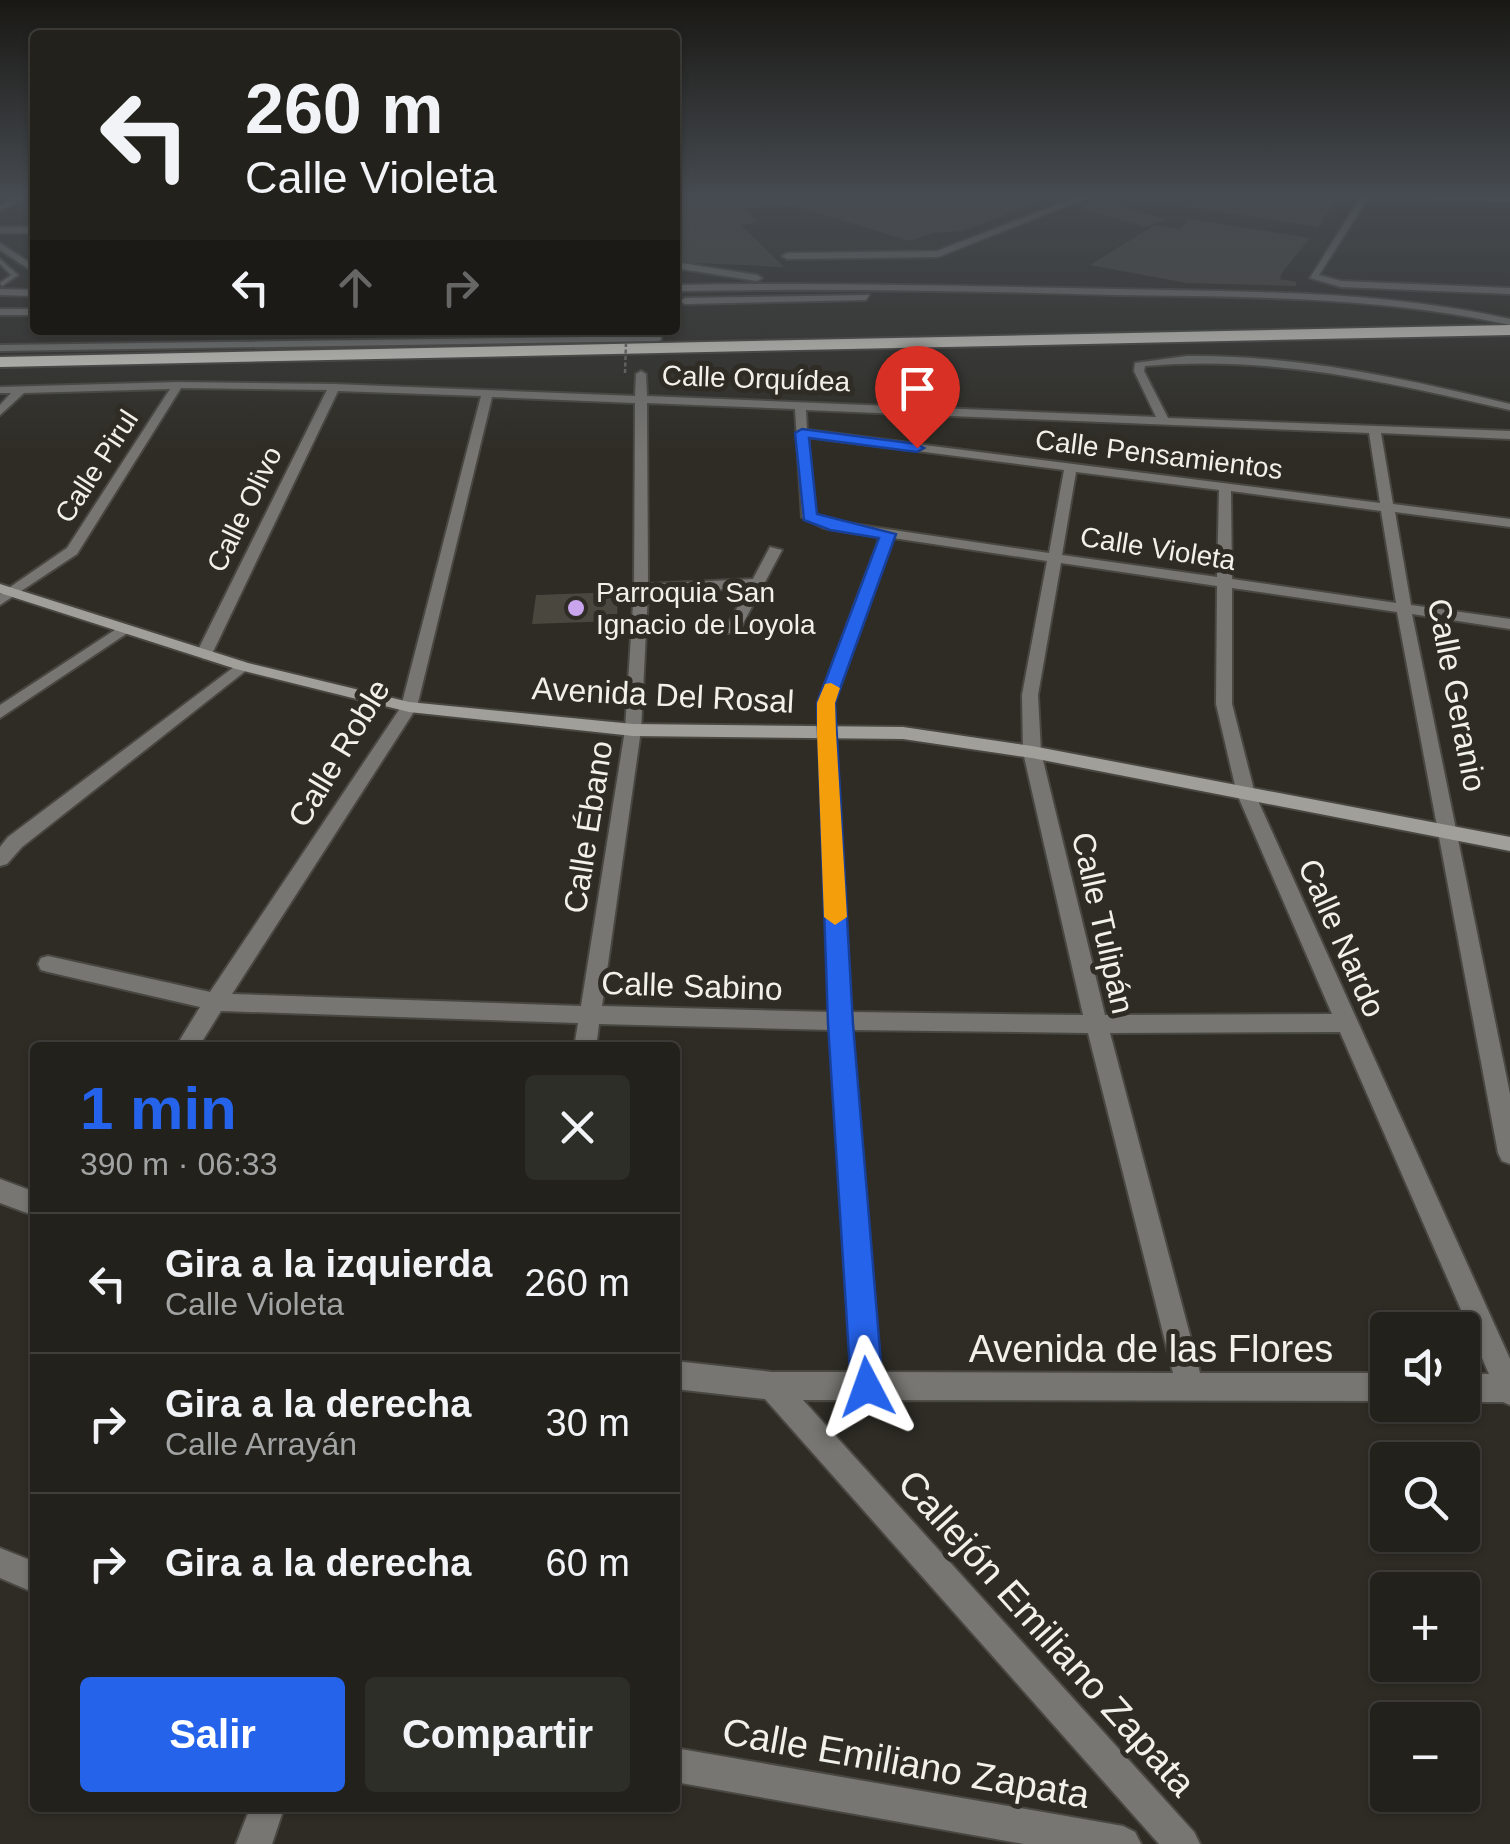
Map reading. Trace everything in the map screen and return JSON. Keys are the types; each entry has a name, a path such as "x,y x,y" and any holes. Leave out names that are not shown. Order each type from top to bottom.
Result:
{"highway":[{"path":"0,373 163,363 1276,335 1510,325"},
{"path":"0,356 205,352 261,360 1510,342"},
{"path":"0,356 163,363"},
{"path":"0,373 204,370 261,360"}],"street":[{"path":"771,281 788,285"},
{"path":"1330,281 1510,292"},
{"path":"680,288 788,285 1218,294 1414,304 1510,325"},
{"path":"3,288 30,291"},
{"path":"680,301 837,300 932,290"},
{"path":"0,312 30,312"},
{"path":"0,356 657,337"},
{"path":"1163,419 1139,371 1140,363 1280,361 1373,376 1510,408"},
{"name":"Calle Ébano","path":"586,1042 633,730 641,589 639,400 633,374"},
{"name":"Calle Orquídea","path":"0,390 178,385 334,387 1374,427 1508,438"},
{"name":"Calle Pirul","path":"5,594 72,551 178,385"},
{"name":"Calle Olivo","path":"204,654 334,387"},
{"path":"0,412 20,390"},
{"name":"Calle Roble","path":"190,1042 409,707 488,394"},
{"path":"800,404 802,433"},
{"name":"Calle Geranio","path":"1374,427 1404,609 1510,1153"},
{"name":"Calle Pensamientos","path":"802,433 1510,524"},
{"name":"Calle Violeta","path":"802,433 806,509 810,517 830,525 1510,624"},
{"name":"Calle Tulipán","path":"1071,467 1030,695 1032,752 1096,1027 1190,1386"},
{"name":"Calle Nardo","path":"1225,488 1224,704 1246,794 1510,1389"},
{"path":"867,1387 841,1024 826,703 888,534"},
{"path":"734,630 776,550"},
{"path":"641,589 758,583"},
{"name":"Avenida Del Rosal","path":"5,594 242,666 409,707 633,730 903,733 1032,752 1510,844"},
{"path":"0,713 124,629"},
{"path":"0,859 15,842 242,666"},
{"name":"Calle Sabino","path":"48,964 215,1002 841,1024 1096,1027 1346,1023"},
{"path":"0,1192 30,1202"},
{"path":"1480,1388 1510,1389 1510,1371"},
{"name":"Avenida de las Flores","path":"680,1376 772,1386 1370,1387"},
{"name":"Callejón Emiliano Zapata","path":"772,1386 1182,1844"},
{"path":"0,1562 30,1576"},
{"name":"Calle Emiliano Zapata","path":"680,1766 1123,1844"},
{"path":"254,1844 266,1812"}],"path":[{"path":"626,344 633,374"}],"building":[{"path":"1177,281 1291,281 1296,286"},
{"name":"Parroquia San Ignacio de Loyola","path":"618,592 617,621 532,624 536,595"}],"slow traffic":[{"path":"831,688 826,703 826,733 835,917"}],"place":[{"name":"Parroquia San Ignacio de Loyola","path":"576,608"}],"route":[{"path":"867,1387 841,1024 826,703 888,534 830,525 810,517 806,509 802,433 917,448"}]}
